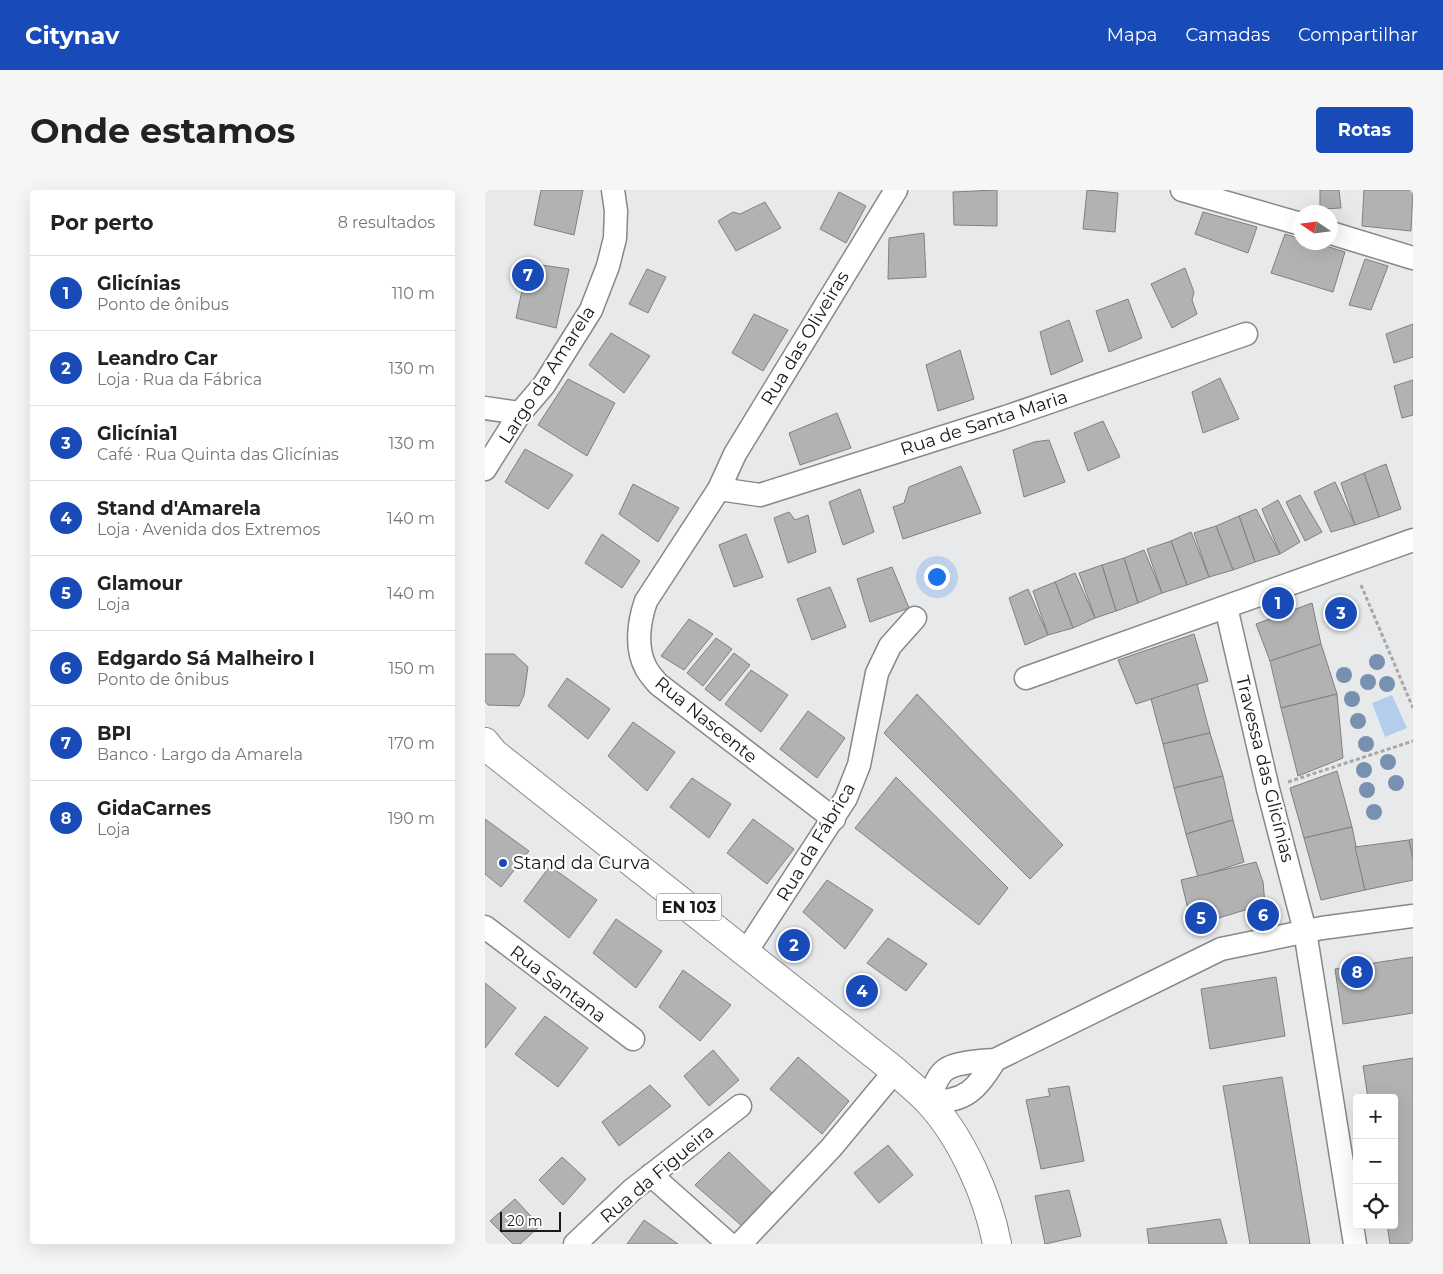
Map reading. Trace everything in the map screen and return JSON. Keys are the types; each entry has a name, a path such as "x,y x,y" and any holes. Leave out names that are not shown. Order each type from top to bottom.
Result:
{"main road":[{"name":"EN 103","path":"488,753 746,952 895,1071 929,1102 952,1132 983,1194 997,1244"}],"street":[{"name":"Largo da Amarela","path":"485,469 520,413 544,386 591,310 600,288 615,238 616,211 613,190"},
{"name":"Rua das Oliveiras","path":"719,489 735,454 896,190"},
{"path":"1182,190 1293,222"},
{"path":"1338,235 1413,258"},
{"name":"Rua de Santa Maria","path":"719,489 760,495 1006,417 1246,334"},
{"path":"485,408 520,413"},
{"name":"Rua Nascente","path":"719,489 646,601 639,619 640,644 645,667 658,684 834,819"},
{"path":"1026,678 1413,540"},
{"name":"Travessa das Glicínias","path":"1226,607 1268,789 1305,931 1355,1244"},
{"name":"Rua da Fábrica","path":"746,952 834,819 855,780 877,673 889,646 915,618"},
{"path":"995,1060 978,1084 967,1093 949,1102 929,1102 933,1087 945,1070 974,1061 995,1060 1221,949 1305,931 1413,916"},
{"name":"Rua Santana","path":"485,927 633,1039"},
{"path":"740,1244 831,1148 895,1071"},
{"name":"Rua da Figueira","path":"575,1244 651,1175 740,1106"},
{"path":"651,1175 729,1244"}],"path":[{"path":"1361,584 1413,708"},
{"path":"1268,789 1413,741"}],"shaded area":[{"path":"1392,695 1407,728 1385,737 1372,703"}],"building":[{"path":"541,190 583,190 574,235 534,225"},
{"path":"997,190 997,226 954,225 953,192"},
{"path":"1087,190 1118,193 1115,232 1083,229"},
{"path":"1320,190 1339,190 1341,208 1338,208 1338,205 1320,205"},
{"path":"1364,190 1413,190 1411,231 1362,226"},
{"path":"839,192 866,206 846,243 820,229"},
{"path":"765,202 781,228 736,251 718,221 733,212 740,214"},
{"path":"1203,212 1257,227 1248,253 1195,234"},
{"path":"924,233 926,277 888,279 889,238"},
{"path":"1285,234 1293,236 1293,250 1338,250 1345,252 1333,292 1271,273"},
{"path":"1365,259 1388,266 1371,310 1349,305"},
{"path":"528,263 569,269 556,328 516,318"},
{"path":"1185,268 1194,292 1192,300 1197,314 1172,328 1151,284"},
{"path":"647,269 666,277 648,313 629,304"},
{"path":"1128,299 1142,338 1109,352 1096,311"},
{"path":"754,314 788,330 763,371 732,353"},
{"path":"1069,320 1083,361 1051,375 1040,332"},
{"path":"1413,324 1413,357 1394,363 1386,334"},
{"path":"611,333 650,356 624,393 589,365"},
{"path":"960,350 974,399 938,411 926,365"},
{"path":"1220,378 1239,419 1203,433 1192,392"},
{"path":"568,379 615,403 587,456 538,425"},
{"path":"1413,380 1413,415 1402,418 1394,386"},
{"path":"837,413 851,448 800,465 789,433"},
{"path":"1103,421 1120,457 1088,471 1074,433"},
{"path":"1049,440 1065,482 1024,497 1013,450 1034,442"},
{"path":"525,449 573,475 548,509 505,482"},
{"path":"1386,464 1401,509 1379,517 1364,473"},
{"path":"961,466 981,513 903,539 893,507 904,503 909,487"},
{"path":"1364,473 1379,517 1355,525 1341,483"},
{"path":"1335,482 1355,525 1331,532 1314,492"},
{"path":"633,484 679,508 658,542 619,514"},
{"path":"860,489 874,532 843,545 829,502"},
{"path":"1300,495 1322,532 1305,541 1286,502"},
{"path":"1278,500 1300,542 1280,554 1262,509"},
{"path":"1256,509 1280,554 1255,562 1239,516"},
{"path":"789,512 795,520 808,515 816,552 788,563 774,518"},
{"path":"1239,516 1255,562 1233,570 1216,526"},
{"path":"1216,526 1233,570 1209,577 1194,533"},
{"path":"1191,532 1209,577 1187,585 1171,541"},
{"path":"602,534 640,561 622,588 585,563"},
{"path":"746,534 763,577 734,587 719,545"},
{"path":"1171,541 1187,585 1162,593 1147,549"},
{"path":"1144,550 1162,593 1138,603 1124,558"},
{"path":"1124,558 1138,603 1116,611 1102,565"},
{"path":"1102,565 1116,611 1095,618 1079,573"},
{"path":"892,567 909,608 870,622 857,579"},
{"path":"1075,573 1095,618 1073,628 1055,582"},
{"path":"1055,582 1073,628 1048,635 1033,591"},
{"path":"830,587 846,627 812,640 797,599"},
{"path":"1028,589 1048,635 1025,645 1009,598"},
{"path":"1312,603 1321,644 1270,661 1256,624"},
{"path":"689,619 713,634 684,670 661,656"},
{"path":"1194,634 1208,681 1136,704 1118,660"},
{"path":"716,638 732,649 703,686 687,673"},
{"path":"1321,644 1337,694 1281,708 1270,661"},
{"path":"734,653 750,665 720,701 705,689"},
{"path":"485,654 514,654 528,667 524,695 519,706 488,705 485,701"},
{"path":"751,670 788,695 761,732 725,704"},
{"path":"567,678 610,709 588,739 548,706"},
{"path":"1197,684 1210,733 1163,744 1151,699"},
{"path":"917,694 1063,845 1030,879 884,733"},
{"path":"1337,694 1343,758 1298,776 1281,708"},
{"path":"808,711 845,738 817,778 780,749"},
{"path":"633,722 675,752 647,791 608,756"},
{"path":"1210,733 1223,776 1174,788 1163,744"},
{"path":"1337,771 1352,827 1304,838 1290,788"},
{"path":"1223,776 1233,820 1186,834 1174,788"},
{"path":"896,777 1008,888 979,925 855,828"},
{"path":"692,778 731,804 709,838 670,807"},
{"name":"Stand da Curva","path":"485,819 529,851 501,887 485,874"},
{"path":"753,819 794,849 767,884 727,853"},
{"path":"1233,820 1244,862 1198,877 1186,834"},
{"path":"1352,827 1365,890 1321,900 1304,838"},
{"path":"1413,839 1413,859 1409,840"},
{"path":"1409,840 1413,859 1413,880 1365,890 1355,847"},
{"path":"1256,862 1263,882 1265,904 1192,926 1181,880"},
{"path":"550,866 597,900 569,938 524,901"},
{"path":"827,880 873,910 845,949 803,912"},
{"path":"616,919 662,951 636,988 593,953"},
{"path":"888,938 927,964 906,991 867,963"},
{"path":"1413,957 1413,1013 1343,1024 1335,969"},
{"path":"683,970 731,1005 700,1041 659,1007"},
{"path":"1276,977 1285,1036 1210,1049 1201,989"},
{"path":"485,983 516,1008 485,1048"},
{"path":"545,1016 588,1048 558,1087 515,1054"},
{"path":"713,1050 739,1080 709,1106 684,1076"},
{"path":"798,1057 849,1101 822,1134 770,1089"},
{"path":"1413,1058 1413,1244 1390,1244 1388,1229 1398,1229 1398,1094 1367,1094 1363,1066"},
{"path":"1282,1077 1310,1244 1250,1244 1223,1086"},
{"path":"650,1085 671,1106 619,1146 602,1122"},
{"path":"1069,1086 1084,1161 1041,1169 1026,1100 1050,1096 1048,1089"},
{"path":"888,1145 913,1175 879,1203 854,1173"},
{"path":"729,1152 773,1194 742,1226 695,1185"},
{"path":"562,1157 586,1179 563,1205 539,1180"},
{"path":"1069,1190 1081,1236 1045,1244 1035,1196"},
{"path":"515,1199 540,1226 520,1244 513,1244 490,1221"},
{"path":"1220,1219 1227,1244 1149,1244 1147,1229"},
{"path":"644,1220 678,1244 627,1244"}],"place":[{"name":"BPI","path":"528,275"},
{"name":"Glicínias","path":"1278,603"},
{"name":"Glicínia1","path":"1341,613"},
{"name":"Stand da Curva","path":"503,863"},
{"name":"Edgardo Sá Malheiro I","path":"1263,915"},
{"name":"Glamour","path":"1201,918"},
{"name":"Leandro Car","path":"794,945"},
{"name":"GidaCarnes","path":"1357,972"},
{"name":"Stand d'Amarela","path":"862,991"}]}
